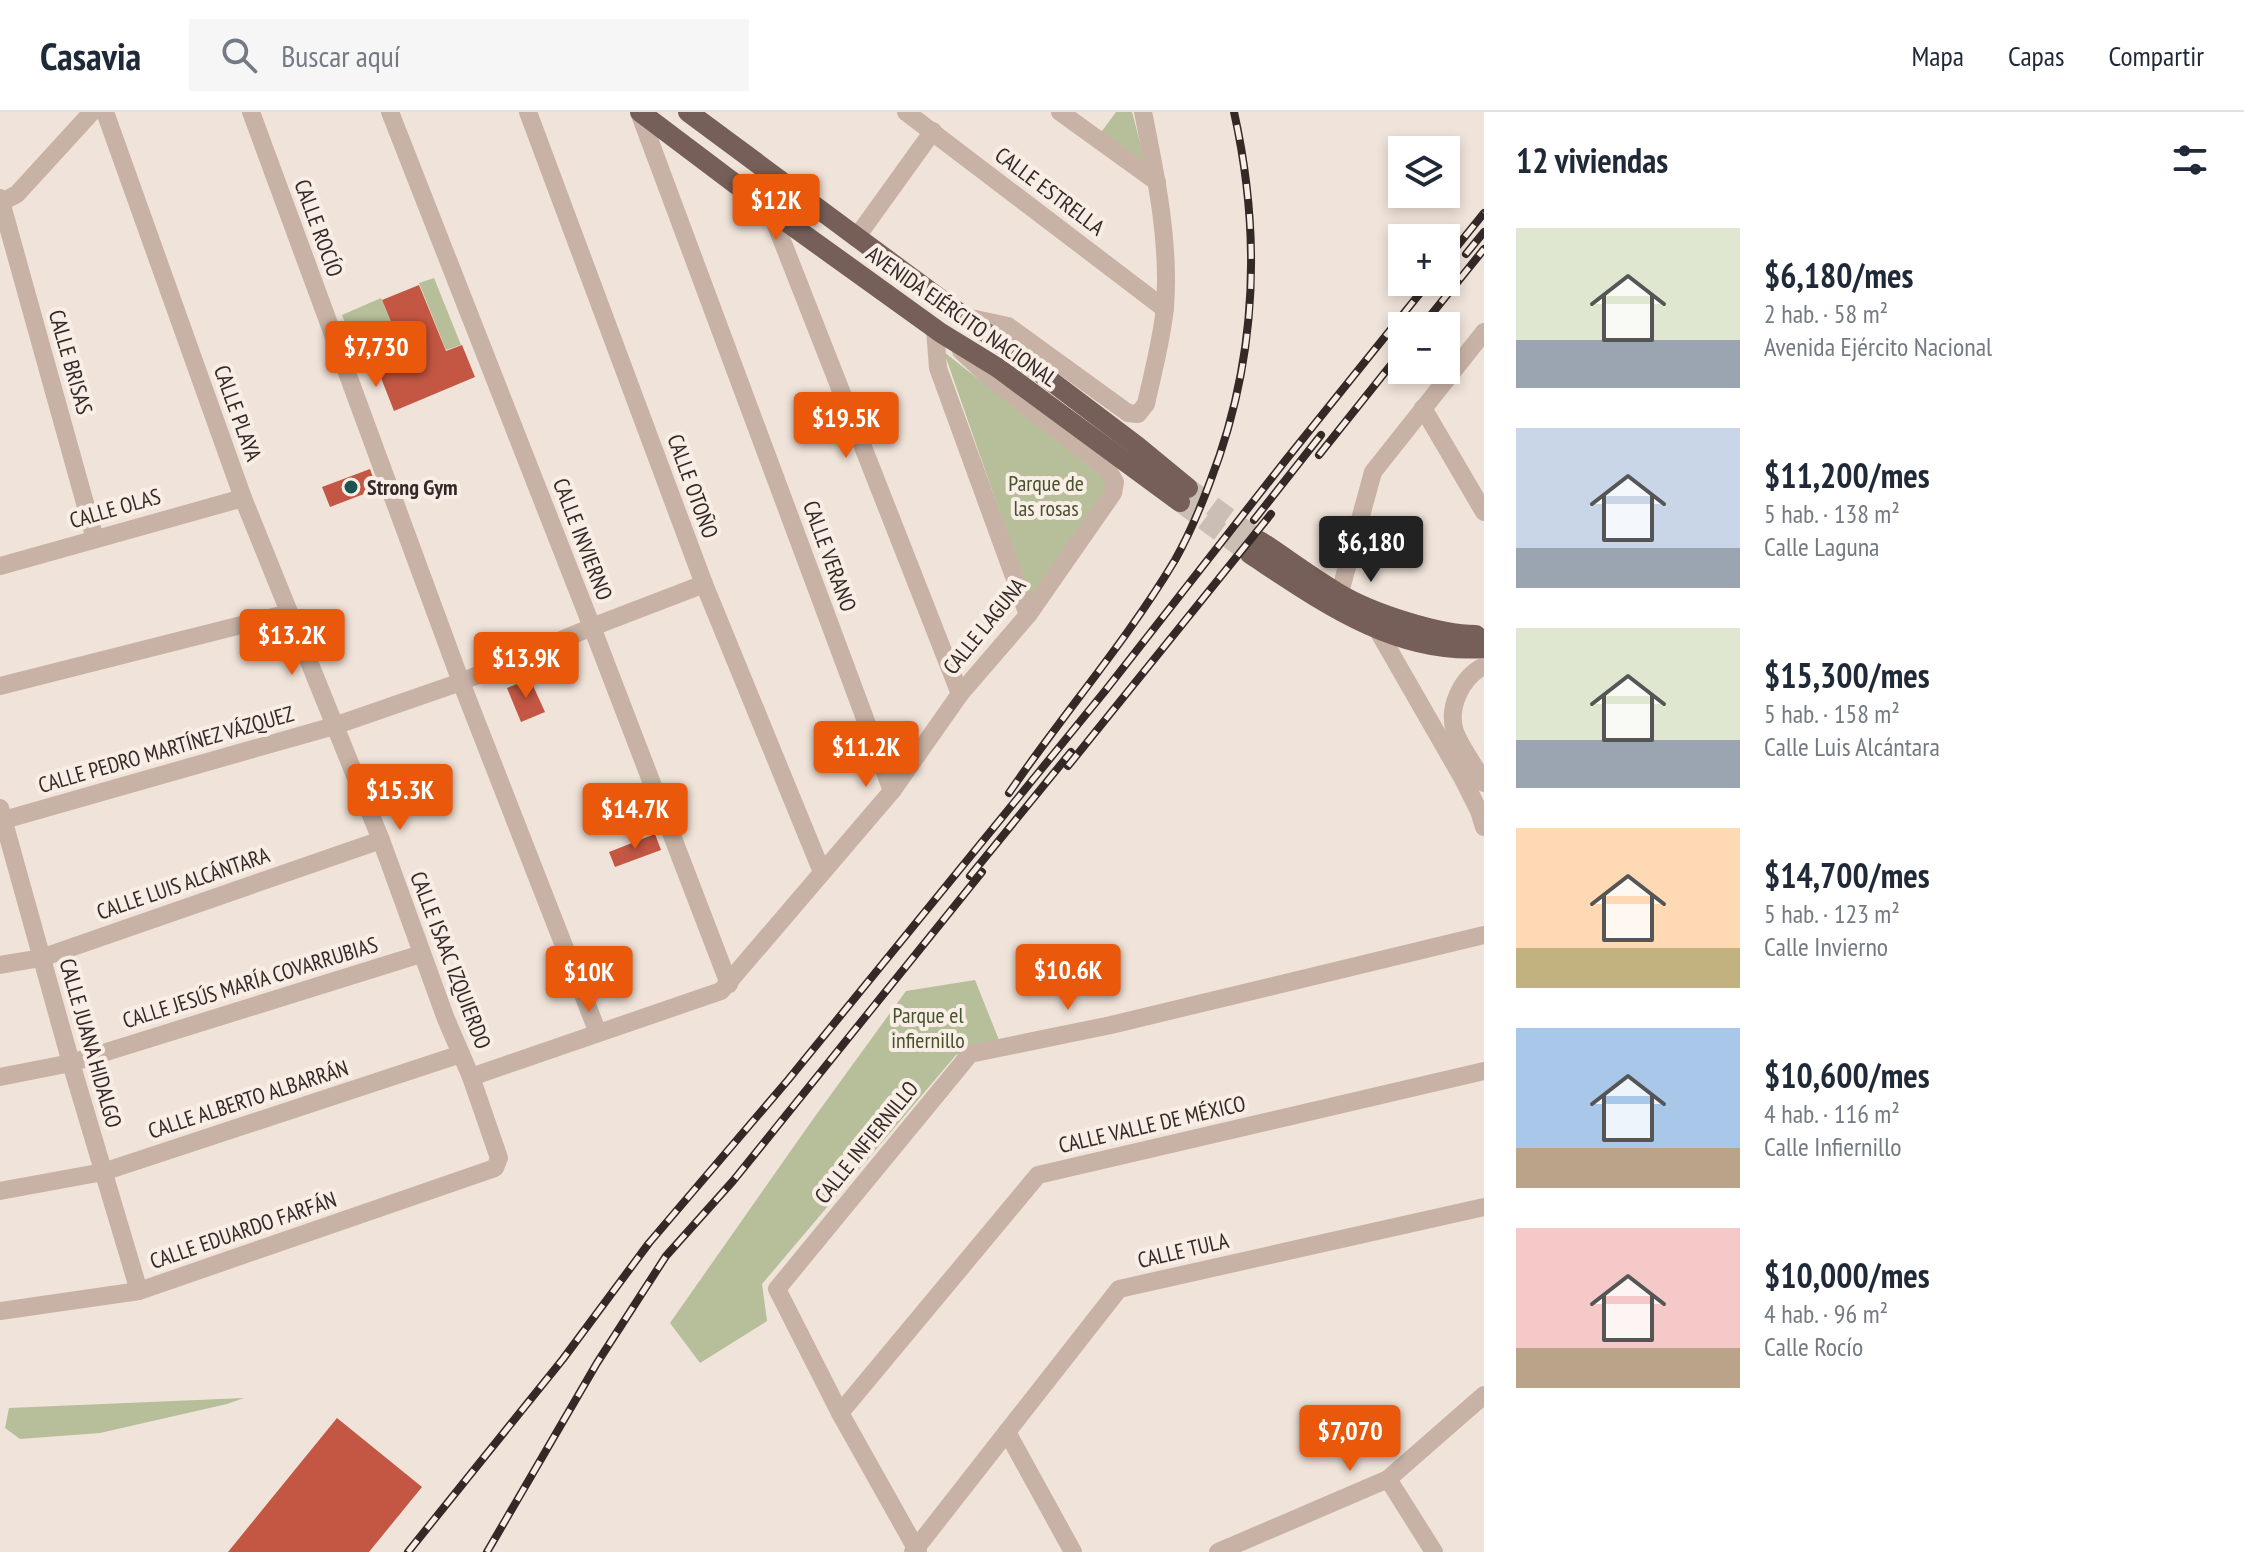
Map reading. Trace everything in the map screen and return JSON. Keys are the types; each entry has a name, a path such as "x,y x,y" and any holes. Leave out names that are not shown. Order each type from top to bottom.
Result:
{"main road":[{"name":"AVENIDA EJÉRCITO NACIONAL","path":"640,112 938,331 998,368 1184,495 1125,437 688,112"},
{"path":"1484,635 1459,635 1382,612 1341,595 1255,547 1326,604 1377,629 1410,640 1456,648 1484,648"}],"street":[{"path":"0,201 17,194 92,112"},
{"name":"CALLE PLAYA","path":"105,112 243,498 334,726"},
{"name":"CALLE ROCÍO","path":"251,112 461,682 598,1033"},
{"name":"CALLE INVIERNO","path":"390,112 729,984"},
{"name":"CALLE OTOÑO","path":"528,112 704,584 822,872"},
{"name":"CALLE VERANO","path":"640,112 892,791"},
{"name":"CALLE ESTRELLA","path":"906,112 1165,309"},
{"path":"1060,112 1157,182"},
{"path":"965,317 1008,326 1128,413 1138,414 1146,404 1165,309 1165,251 1157,182 1143,112"},
{"path":"856,238 933,131"},
{"name":"CALLE BRISAS","path":"0,201 95,539"},
{"path":"770,210 960,694"},
{"path":"938,331 938,368 1028,615"},
{"name":"CALLE LAGUNA","path":"471,1077 721,991 729,984 892,791 960,694 1028,615 1113,493 1115,482 1108,470 989,377 938,331"},
{"path":"1342,585 1373,472 1484,332"},
{"path":"1423,408 1484,512"},
{"name":"CALLE OLAS","path":"0,566 243,498"},
{"name":"CALLE PEDRO MARTÍNEZ VÁZQUEZ","path":"1,816 334,726 461,682 704,584"},
{"path":"0,686 289,613"},
{"path":"1377,629 1482,816"},
{"path":"1484,666 1473,672 1459,690 1454,711 1455,731 1484,783"},
{"name":"CALLE ISAAC IZQUIERDO","path":"334,726 471,1077 499,1158 495,1168"},
{"name":"CALLE JUANA HIDALGO","path":"1,816 139,1291"},
{"name":"CALLE LUIS ALCÁNTARA","path":"0,965 41,958 381,840"},
{"name":"CALLE INFIERNILLO","path":"916,1551 840,1413 777,1289 970,1054 1111,1025 1484,935"},
{"name":"CALLE JESÚS MARÍA COVARRUBIAS","path":"0,1077 71,1063 421,954"},
{"name":"CALLE ALBERTO ALBARRÁN","path":"0,1191 103,1172 461,1054"},
{"name":"CALLE VALLE DE MÉXICO","path":"840,1413 1038,1175 1484,1071"},
{"name":"CALLE EDUARDO FARFÁN","path":"0,1311 139,1291 495,1168"},
{"name":"CALLE TULA","path":"916,1551 1119,1289 1484,1207"},
{"path":"1218,1552 1388,1479 1484,1395"},
{"path":"1007,1432 1073,1552"},
{"path":"1388,1479 1434,1552"}],"green space":[{"path":"1116,112 1132,112 1147,169 1099,135"},
{"path":"434,278 461,345 446,350 419,283"},
{"path":"381,298 403,354 377,365 374,358 360,363 342,315"},
{"name":"Parque de las rosas","path":"944,352 1112,484 1030,599"},
{"name":"Parque el infiernillo","path":"975,980 999,1040 956,1055 762,1284 767,1321 700,1363 670,1323 811,1122 906,991"},
{"path":"244,1398 100,1433 20,1439 5,1428 9,1408"}],"building":[{"path":"419,285 446,351 462,345 475,377 394,411 376,365 404,354 382,300"},
{"name":"Strong Gym","path":"370,469 377,489 330,507 322,487"},
{"path":"530,679 545,712 521,722 507,688"},
{"path":"655,834 661,850 615,867 609,852"},
{"path":"337,1418 422,1487 369,1552 228,1552"}],"tunnel":[{"path":"1188,488 1260,541"},
{"path":"1180,502 1250,554"}],"railway":[{"path":"1009,793 1136,620 1175,560 1198,512 1226,437 1238,391 1250,299 1249,206 1234,112"},
{"path":"1460,243 1484,213"},
{"path":"1466,254 1484,232"},
{"path":"1433,312 1484,249"},
{"path":"408,1552 563,1359 649,1243 788,1080 1105,691 1418,296"},
{"path":"1319,455 1388,369"},
{"path":"1254,520 1321,435"},
{"path":"1068,766 1271,514"},
{"path":"970,876 1071,752"},
{"path":"487,1552 597,1363 666,1256 733,1181 982,872"}],"place":[{"name":"Strong Gym","path":"351,487"}]}
